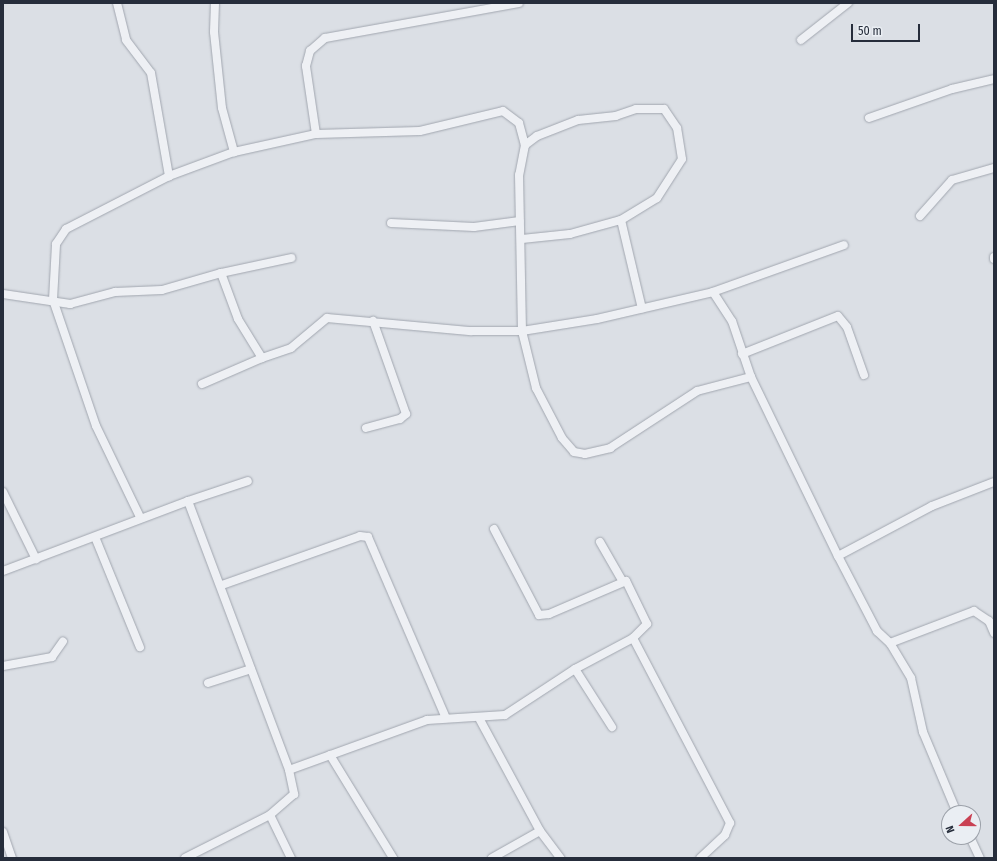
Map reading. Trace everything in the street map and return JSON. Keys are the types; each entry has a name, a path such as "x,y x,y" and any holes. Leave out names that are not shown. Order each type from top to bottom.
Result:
{"street":[{"path":"117,3 126,40 151,73 169,176"},
{"path":"215,3 214,32 222,108 234,152"},
{"path":"316,134 306,66 310,51 325,38 519,3"},
{"path":"801,40 848,3"},
{"path":"868,118 952,89 994,80"},
{"path":"522,239 570,234 621,220 657,198 677,170 682,145 669,112 647,108 616,116 578,120 525,145"},
{"path":"140,517 96,426 53,300 56,244 66,229 169,176 234,152 316,134 420,131 503,110 519,123 525,145 519,175 522,239 522,331 536,388 562,438 574,452 598,452 610,448 686,396 751,377"},
{"path":"920,216 952,180 994,168"},
{"path":"621,220 642,309"},
{"path":"391,223 467,227 520,221"},
{"path":"202,384 262,358 291,348 328,318 471,330 522,331 642,309 713,292 844,245"},
{"path":"3,294 53,300 70,304 115,292 162,290 221,273 291,258"},
{"path":"221,273 238,319 262,358"},
{"path":"713,292 732,321 751,377 838,556 877,631 890,643 911,678 923,732 954,805"},
{"path":"742,354 838,316 847,327 864,375"},
{"path":"366,428 400,419 406,414 373,321"},
{"path":"3,571 95,537 140,517 248,481"},
{"path":"838,556 932,506 994,482"},
{"path":"3,492 36,559"},
{"path":"185,858 270,815 294,794 289,770 251,670 222,585 188,501"},
{"path":"494,529 539,615 549,614 623,582"},
{"path":"222,585 360,536 368,537 446,718"},
{"path":"95,537 140,647"},
{"path":"289,770 413,723 446,718 479,718 505,715 576,669 634,638 647,621 629,584 623,582 600,542"},
{"path":"890,643 974,611 992,620 994,633"},
{"path":"634,638 730,823 725,835 700,858"},
{"path":"3,666 52,657 63,641"},
{"path":"576,669 612,727"},
{"path":"208,683 251,670"},
{"path":"479,718 540,831 560,858"},
{"path":"330,755 393,858"},
{"path":"270,815 291,858"},
{"path":"492,858 540,831"},
{"path":"3,832 12,858"},
{"path":"974,845 980,858"}]}
